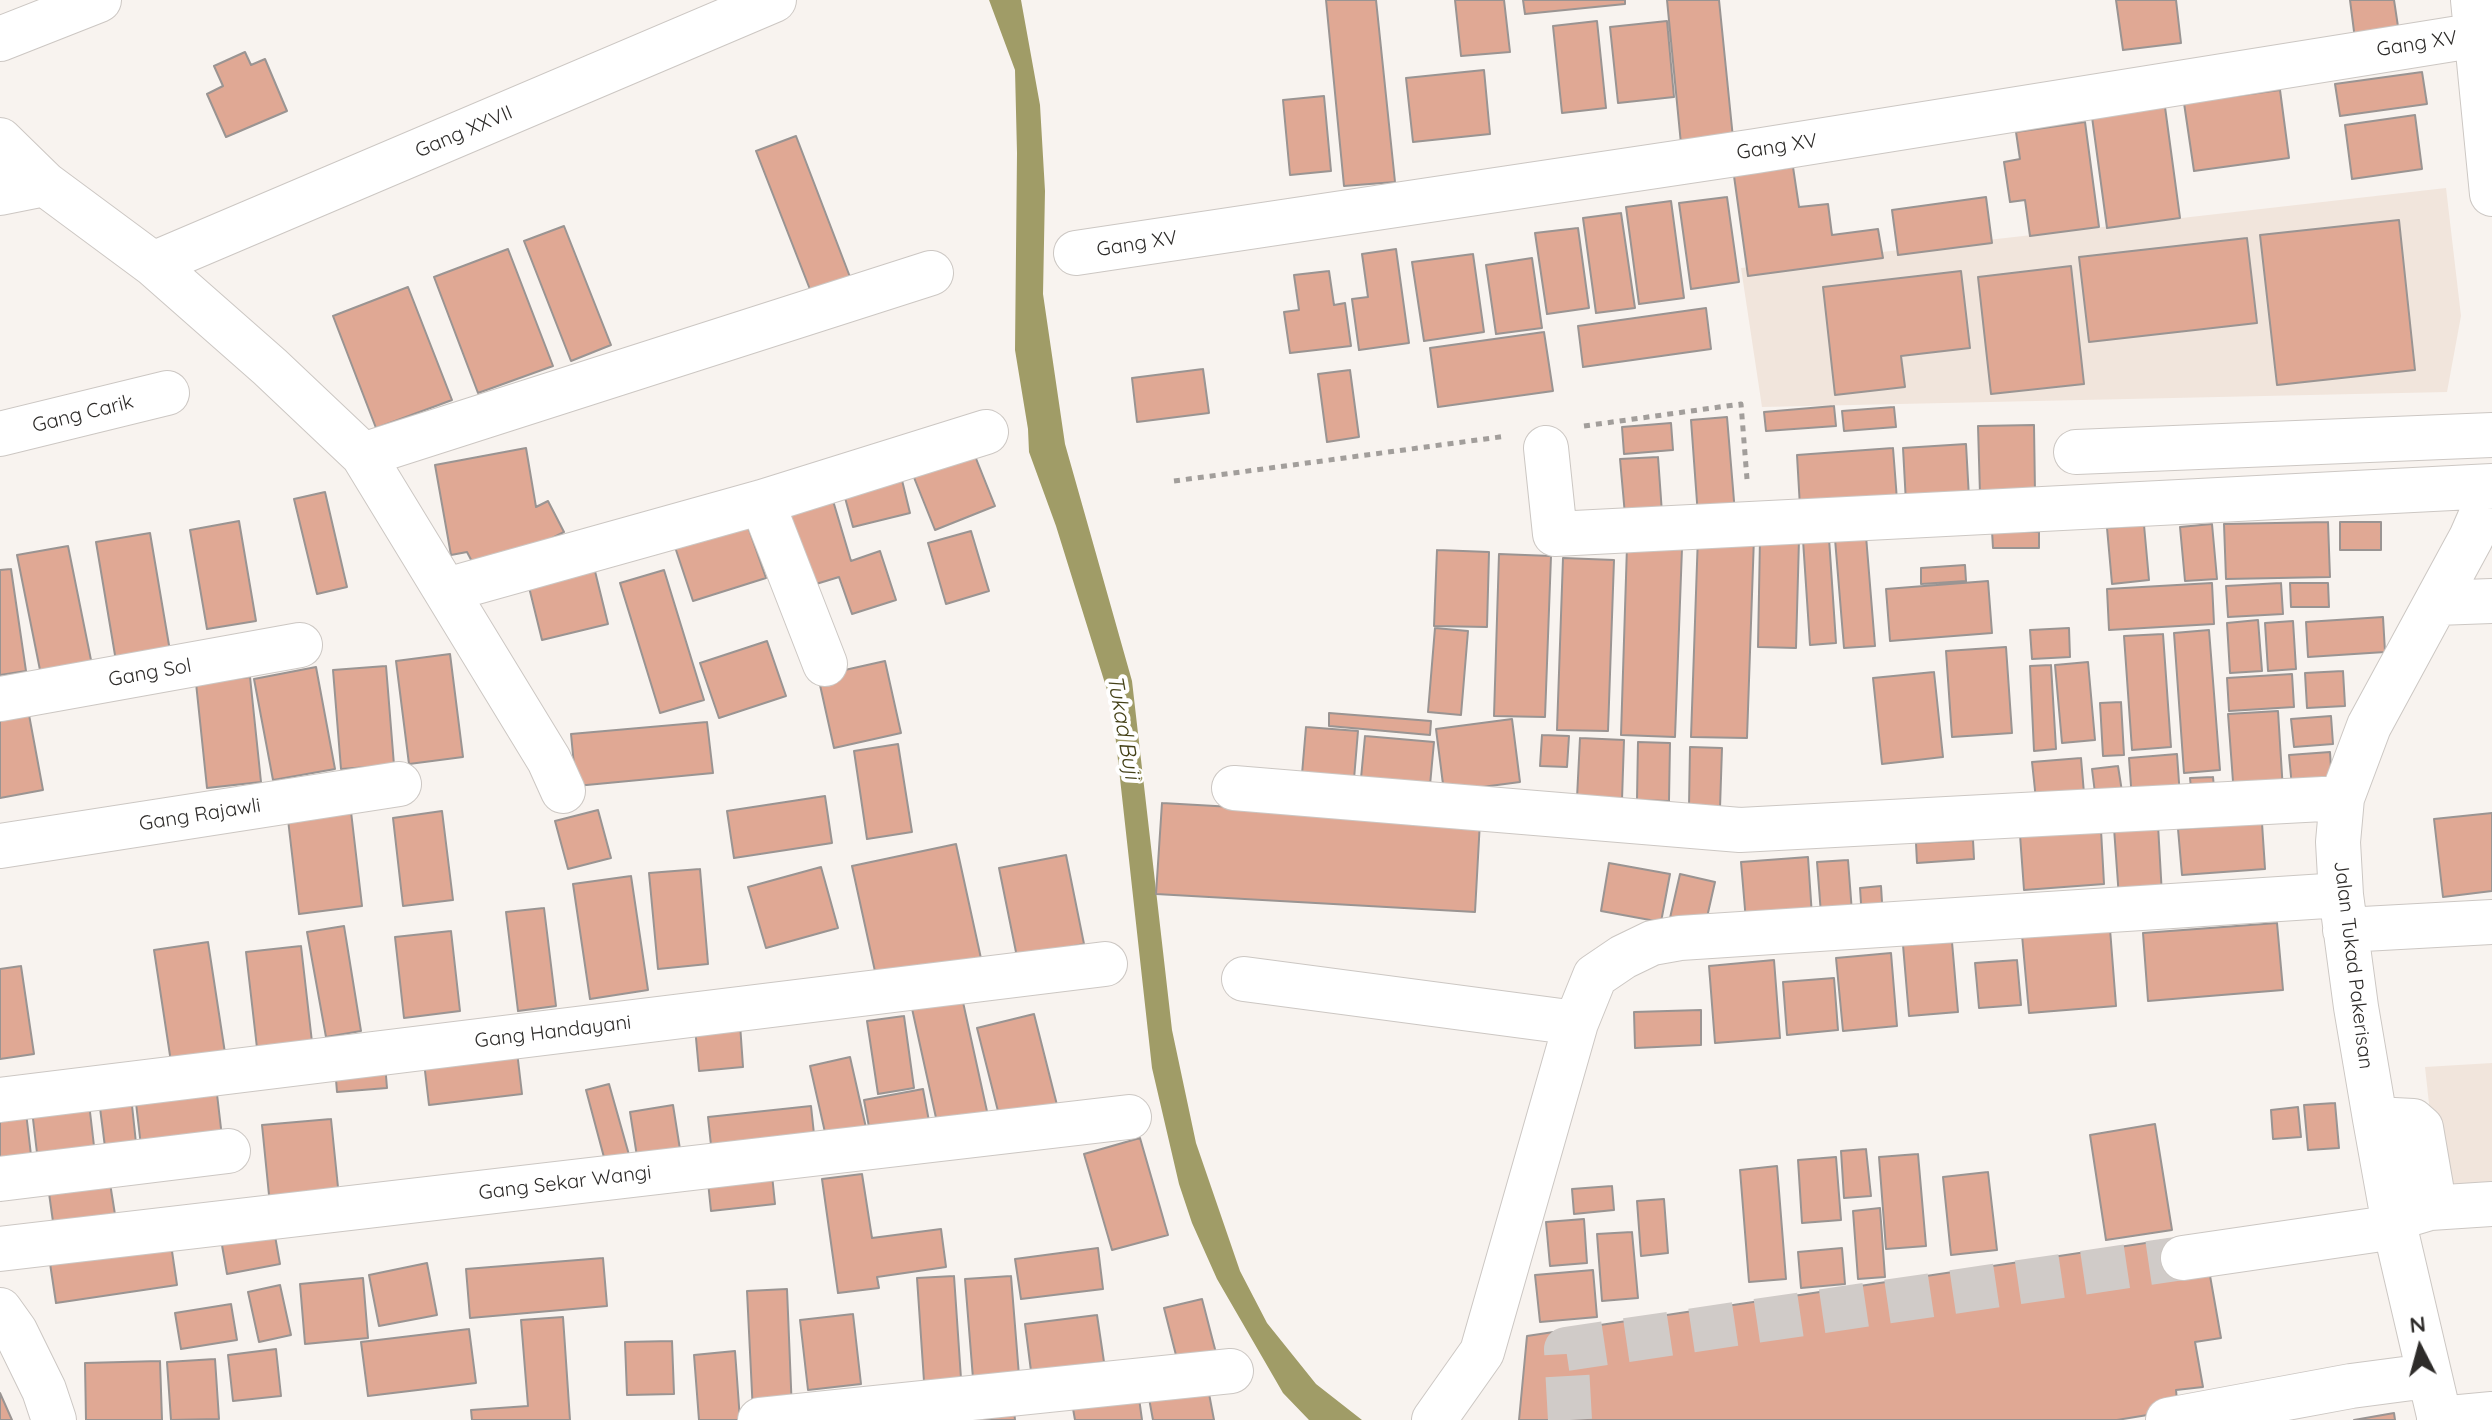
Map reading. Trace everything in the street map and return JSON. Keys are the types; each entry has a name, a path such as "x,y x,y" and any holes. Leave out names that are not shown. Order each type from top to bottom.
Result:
{"street":[{"path":"0,39 99,0"},
{"name":"Gang XXVII","path":"153,264 774,0"},
{"path":"2481,40 2492,194"},
{"name":"Gang XV","path":"1076,253 2481,40"},
{"path":"0,140 45,184 153,264 270,367 363,455 549,760 563,791"},
{"path":"0,193 45,184"},
{"path":"363,455 931,273"},
{"name":"Gang Carik","path":"0,434 167,393"},
{"path":"447,590 762,502 986,432"},
{"path":"2076,452 2492,435"},
{"path":"1546,448 1555,534 2492,488"},
{"name":"Jalan Tukad Pakerisan","path":"2439,1419 2427,1376 2406,1218 2375,1119 2343,912 2338,842 2342,798 2369,726 2471,538 2492,488"},
{"path":"762,502 825,664"},
{"path":"2437,603 2492,601"},
{"name":"Gang Sol","path":"0,699 300,645"},
{"name":"Gang Rajawli","path":"0,846 399,784"},
{"path":"1234,788 1740,830 2342,798"},
{"path":"1434,1420 1482,1352 1576,1023 1595,976 1623,957 1652,943 1680,938 2343,912 2492,922"},
{"name":"Gang Handayani","path":"0,1100 1105,964"},
{"path":"1244,979 1576,1023"},
{"name":"Gang Sekar Wangi","path":"0,1249 1129,1117"},
{"path":"0,1179 228,1151"},
{"path":"2183,1258 2492,1204"},
{"path":"5,1326 44,1390 54,1420"},
{"path":"760,1420 1231,1371"},
{"path":"2168,1420 2351,1386 2427,1376"},
{"path":"2439,1419 2492,1414"}],"shaded area":[{"path":"2446,188 2461,316 2447,392 1762,407 1741,268"},
{"path":"2492,1063 2492,1202 2440,1205 2425,1067"}],"water":[{"name":"Tukad Buji","path":"989,0 1021,0 1040,105 1045,191 1043,294 1065,444 1132,681 1172,1030 1196,1143 1240,1271 1267,1323 1316,1384 1362,1420 1309,1420 1283,1393 1217,1279 1192,1223 1179,1184 1152,1068 1112,706 1056,526 1029,452 1015,350 1015,70"}],"building":[{"path":"1326,0 1376,0 1395,182 1344,186"},
{"path":"1455,0 1504,0 1510,52 1461,56"},
{"path":"1523,0 1625,0 1625,4 1525,14"},
{"path":"1667,0 1719,0 1733,138 1681,144"},
{"path":"2116,0 2176,0 2181,43 2123,50"},
{"path":"2350,0 2394,0 2399,33 2355,39"},
{"path":"1597,21 1606,108 1562,113 1553,26"},
{"path":"1667,21 1674,97 1618,103 1610,27"},
{"path":"245,52 251,65 265,59 287,111 226,137 207,94 223,86 214,66"},
{"path":"1484,70 1490,134 1413,142 1406,78"},
{"path":"2422,72 2427,104 2340,116 2335,84"},
{"path":"2280,90 2289,158 2194,171 2184,103"},
{"path":"1324,96 1331,171 1290,175 1283,100"},
{"path":"2165,107 2180,218 2107,228 2092,117"},
{"path":"2415,115 2422,169 2352,179 2345,125"},
{"path":"2085,122 2099,227 2030,236 2025,200 2010,202 2004,162 2020,159 2016,132"},
{"path":"796,136 850,277 811,292 756,151"},
{"path":"1793,167 1799,207 1828,204 1832,235 1878,229 1883,258 1748,276 1734,176"},
{"path":"1727,197 1739,282 1691,289 1679,203"},
{"path":"1986,197 1992,243 1898,255 1892,210"},
{"path":"1671,201 1684,298 1639,304 1626,207"},
{"path":"1621,213 1635,308 1596,313 1583,218"},
{"path":"2399,220 2415,370 2277,385 2260,235"},
{"path":"564,226 611,345 571,361 524,241"},
{"path":"1578,228 1589,308 1547,314 1535,233"},
{"path":"2247,238 2257,323 2089,342 2079,257"},
{"path":"508,249 553,366 478,393 434,277"},
{"path":"1396,249 1409,343 1359,350 1352,299 1368,297 1362,254"},
{"path":"1473,254 1484,332 1424,341 1412,262"},
{"path":"1532,258 1542,328 1496,334 1486,265"},
{"path":"2071,266 2084,384 1991,394 1978,277"},
{"path":"1329,271 1334,305 1345,303 1351,346 1290,353 1284,312 1299,310 1294,275"},
{"path":"1961,271 1970,348 1901,356 1905,387 1835,395 1823,287"},
{"path":"408,287 452,400 376,428 333,316"},
{"path":"1706,308 1711,349 1583,367 1578,326"},
{"path":"1544,332 1553,391 1438,407 1430,348"},
{"path":"1203,369 1209,413 1137,422 1132,378"},
{"path":"1350,370 1359,437 1327,442 1318,374"},
{"path":"1834,406 1836,426 1766,431 1764,412"},
{"path":"1894,407 1896,427 1844,431 1842,411"},
{"path":"1727,417 1735,513 1698,516 1691,420"},
{"path":"1671,423 1673,450 1624,454 1622,427"},
{"path":"2034,425 2035,494 1980,494 1978,426"},
{"path":"1966,444 1969,498 1906,503 1903,448"},
{"path":"526,448 536,507 548,501 564,532 479,575 467,552 451,555 435,465"},
{"path":"1893,448 1897,500 1800,507 1797,455"},
{"path":"973,451 995,506 935,530 913,475"},
{"path":"1658,457 1662,513 1625,515 1620,459"},
{"path":"899,468 910,513 853,527 841,483"},
{"path":"325,492 347,587 317,594 294,499"},
{"path":"831,494 851,561 880,551 896,600 852,614 839,577 803,588 779,510"},
{"path":"745,518 766,578 693,601 673,541"},
{"path":"239,521 256,621 207,629 190,530"},
{"path":"2328,522 2330,577 2226,579 2224,524"},
{"path":"2340,522 2381,522 2381,550 2340,550"},
{"path":"2212,524 2217,579 2185,581 2180,527"},
{"path":"2144,525 2149,580 2112,584 2107,528"},
{"path":"971,531 989,591 946,604 928,543"},
{"path":"1992,531 2039,532 2039,548 1993,548"},
{"path":"150,533 170,651 116,661 96,542"},
{"path":"1698,535 1754,537 1747,738 1691,737"},
{"path":"1866,536 1875,646 1844,648 1835,539"},
{"path":"1760,538 1799,539 1796,648 1758,647"},
{"path":"1829,538 1836,643 1810,645 1803,540"},
{"path":"68,546 92,665 41,675 17,555"},
{"path":"1627,546 1682,548 1675,737 1621,735"},
{"path":"1437,550 1489,552 1487,627 1434,626"},
{"path":"1499,554 1551,556 1545,717 1494,716"},
{"path":"1563,558 1614,560 1608,731 1557,730"},
{"path":"592,559 608,624 542,640 526,575"},
{"path":"1965,565 1966,581 1921,584 1921,568"},
{"path":"11,569 26,671 0,675 0,570"},
{"path":"664,570 704,700 660,713 620,583"},
{"path":"1988,581 1992,633 1890,641 1886,589"},
{"path":"2212,583 2214,624 2109,630 2107,589"},
{"path":"2281,583 2283,614 2228,617 2226,586"},
{"path":"2290,583 2328,583 2329,607 2291,607"},
{"path":"2383,617 2385,652 2308,657 2306,622"},
{"path":"2258,620 2262,671 2230,673 2227,623"},
{"path":"2293,621 2296,669 2268,671 2265,623"},
{"path":"1435,628 1468,631 1461,715 1428,712"},
{"path":"2069,628 2070,657 2032,659 2030,630"},
{"path":"2209,630 2220,770 2184,773 2174,633"},
{"path":"2163,634 2171,747 2132,750 2124,636"},
{"path":"767,641 786,696 719,718 700,663"},
{"path":"2006,647 2012,733 1952,737 1946,651"},
{"path":"450,654 463,757 409,764 396,661"},
{"path":"885,661 901,733 834,748 818,676"},
{"path":"2088,662 2095,740 2062,743 2055,665"},
{"path":"2051,665 2056,749 2034,751 2030,666"},
{"path":"386,666 394,765 341,769 333,670"},
{"path":"316,667 335,769 273,780 254,679"},
{"path":"2343,671 2345,706 2307,708 2305,673"},
{"path":"1934,672 1943,757 1882,764 1873,678"},
{"path":"2292,674 2294,707 2229,711 2227,678"},
{"path":"250,677 261,782 207,788 196,683"},
{"path":"2121,702 2124,755 2103,756 2100,703"},
{"path":"27,704 43,790 0,798 0,709"},
{"path":"2278,711 2283,791 2234,795 2228,714"},
{"path":"1329,713 1431,721 1430,735 1329,726"},
{"path":"2331,716 2333,744 2294,747 2291,719"},
{"path":"1512,719 1520,782 1444,792 1436,729"},
{"path":"707,722 713,773 576,786 571,734"},
{"path":"1306,727 1358,731 1354,779 1302,774"},
{"path":"1542,735 1569,736 1567,767 1540,766"},
{"path":"1365,736 1434,742 1430,785 1361,778"},
{"path":"1580,738 1624,740 1622,800 1577,798"},
{"path":"1638,742 1670,743 1669,801 1637,800"},
{"path":"898,744 912,832 867,839 854,751"},
{"path":"1690,747 1722,748 1720,808 1689,807"},
{"path":"2330,752 2332,784 2292,787 2289,755"},
{"path":"2177,754 2180,797 2132,800 2129,758"},
{"path":"2081,758 2085,805 2037,809 2032,762"},
{"path":"2118,766 2123,798 2096,801 2092,769"},
{"path":"2213,777 2215,797 2192,799 2190,778"},
{"path":"825,796 832,843 734,858 727,811"},
{"path":"350,803 362,906 299,914 287,811"},
{"path":"1162,803 1480,821 1475,912 1156,894"},
{"path":"598,810 611,858 568,869 555,821"},
{"path":"442,811 453,900 403,906 393,818"},
{"path":"2492,813 2492,891 2443,897 2434,819"},
{"path":"2262,823 2265,869 2182,875 2178,829"},
{"path":"2158,825 2162,895 2119,898 2114,828"},
{"path":"2101,830 2104,884 2024,890 2020,835"},
{"path":"1973,840 1974,859 1917,863 1916,843"},
{"path":"956,844 982,963 878,985 852,866"},
{"path":"1066,855 1084,944 1017,957 999,868"},
{"path":"1808,857 1812,916 1746,921 1741,862"},
{"path":"1848,860 1852,912 1821,914 1817,862"},
{"path":"1609,863 1670,874 1661,922 1601,911"},
{"path":"821,867 838,928 766,948 748,887"},
{"path":"700,869 708,964 658,969 649,873"},
{"path":"1680,874 1715,882 1705,926 1670,918"},
{"path":"631,876 648,990 590,999 573,884"},
{"path":"1881,886 1883,918 1862,919 1860,888"},
{"path":"544,908 556,1006 518,1011 506,912"},
{"path":"2277,923 2283,990 2148,1001 2143,933"},
{"path":"344,926 361,1031 326,1037 307,932"},
{"path":"2110,929 2116,1006 2029,1013 2022,935"},
{"path":"451,931 460,1011 404,1018 395,937"},
{"path":"208,942 225,1053 171,1062 154,950"},
{"path":"1952,942 1958,1012 1909,1016 1903,945"},
{"path":"301,946 312,1042 257,1048 246,952"},
{"path":"1891,953 1897,1026 1843,1031 1836,958"},
{"path":"1774,960 1780,1038 1715,1043 1709,966"},
{"path":"2017,960 2021,1005 1979,1008 1975,963"},
{"path":"21,966 34,1054 0,1059 0,969"},
{"path":"1834,978 1838,1030 1787,1035 1783,982"},
{"path":"961,993 990,1125 940,1136 911,1004"},
{"path":"1701,1010 1701,1045 1635,1048 1634,1012"},
{"path":"1034,1014 1058,1109 1001,1123 977,1028"},
{"path":"904,1016 914,1088 878,1094 867,1021"},
{"path":"740,1024 743,1067 699,1071 695,1027"},
{"path":"516,1043 522,1094 429,1105 423,1054"},
{"path":"850,1057 869,1141 829,1150 810,1066"},
{"path":"385,1064 387,1088 337,1092 335,1067"},
{"path":"215,1077 222,1137 141,1146 134,1086"},
{"path":"609,1084 633,1169 609,1176 586,1090"},
{"path":"923,1089 931,1132 872,1143 864,1100"},
{"path":"88,1095 96,1163 39,1170 31,1102"},
{"path":"131,1096 136,1143 105,1147 99,1100"},
{"path":"2335,1103 2339,1148 2308,1150 2304,1105"},
{"path":"25,1104 33,1172 0,1176 0,1107"},
{"path":"673,1105 682,1162 639,1169 630,1112"},
{"path":"811,1106 816,1153 713,1164 708,1117"},
{"path":"2298,1107 2301,1137 2273,1139 2271,1110"},
{"path":"331,1119 340,1207 271,1215 262,1125"},
{"path":"2155,1124 2172,1230 2106,1240 2090,1135"},
{"path":"1140,1138 1168,1235 1112,1250 1084,1154"},
{"path":"1866,1149 1871,1196 1844,1198 1841,1151"},
{"path":"1918,1154 1926,1246 1886,1249 1879,1157"},
{"path":"1836,1157 1841,1220 1802,1223 1798,1160"},
{"path":"1777,1166 1786,1279 1749,1282 1740,1170"},
{"path":"1988,1172 1997,1250 1951,1255 1943,1177"},
{"path":"862,1174 872,1238 941,1229 946,1267 877,1277 879,1288 838,1293 822,1179"},
{"path":"772,1175 775,1204 711,1211 708,1182"},
{"path":"109,1177 117,1227 55,1236 48,1186"},
{"path":"1612,1186 1614,1210 1574,1214 1572,1189"},
{"path":"1664,1199 1668,1253 1641,1256 1637,1201"},
{"path":"1880,1208 1885,1277 1858,1279 1853,1211"},
{"path":"272,1219 280,1264 227,1274 219,1228"},
{"path":"1584,1219 1587,1263 1550,1266 1546,1222"},
{"path":"169,1231 177,1285 56,1303 48,1250"},
{"path":"1632,1232 1638,1298 1602,1301 1597,1234"},
{"path":"2179,1238 2209,1270 2221,1338 2195,1342 2203,1387 2176,1390 2178,1410 2117,1420 1519,1420 1527,1336"},
{"path":"1098,1248 1103,1289 1021,1299 1015,1259"},
{"path":"1842,1248 1845,1284 1801,1288 1798,1252"},
{"path":"603,1258 607,1306 470,1318 466,1269"},
{"path":"427,1263 437,1315 379,1326 369,1275"},
{"path":"1593,1270 1597,1317 1540,1322 1535,1275"},
{"path":"954,1276 962,1393 925,1396 917,1278"},
{"path":"1011,1276 1020,1388 974,1391 965,1279"},
{"path":"363,1278 368,1338 305,1344 300,1284"},
{"path":"280,1285 291,1335 259,1342 248,1292"},
{"path":"787,1289 792,1411 753,1413 747,1291"},
{"path":"1202,1299 1216,1353 1178,1363 1164,1308"},
{"path":"231,1304 237,1340 181,1349 175,1313"},
{"path":"853,1314 861,1384 808,1390 800,1320"},
{"path":"1097,1315 1104,1362 1031,1371 1025,1324"},
{"path":"563,1317 570,1420 472,1420 471,1410 528,1406 521,1320"},
{"path":"469,1329 476,1383 368,1396 361,1342"},
{"path":"672,1341 674,1394 627,1395 625,1342"},
{"path":"276,1349 281,1396 233,1401 228,1355"},
{"path":"735,1351 740,1420 699,1420 694,1355"},
{"path":"215,1359 219,1419 171,1420 167,1362"},
{"path":"160,1361 162,1420 86,1420 85,1363"},
{"path":"1207,1383 1214,1420 1153,1420 1148,1393"},
{"path":"1138,1391 1142,1420 1075,1420 1072,1403"},
{"path":"0,1393 12,1420 0,1420"},
{"path":"1014,1410 1015,1420 915,1420"},
{"path":"2394,1413 2395,1420 2354,1420"}],"tunnel":[{"path":"1570,1420 1566,1349 2183,1258"}]}
